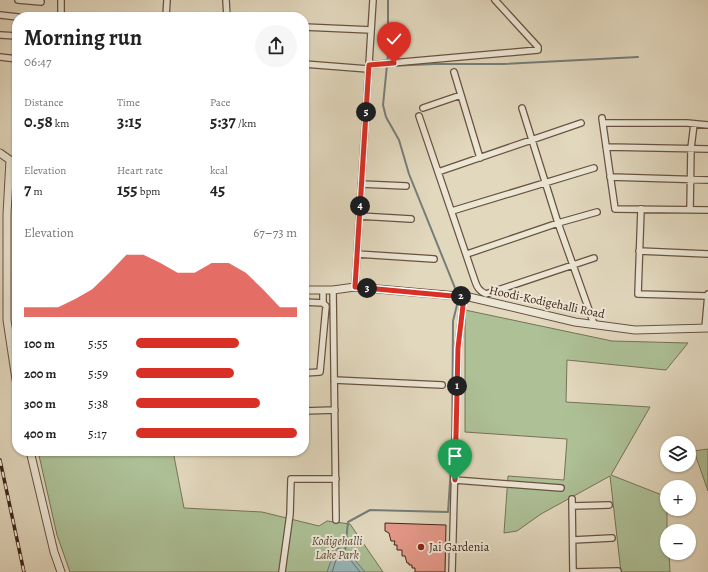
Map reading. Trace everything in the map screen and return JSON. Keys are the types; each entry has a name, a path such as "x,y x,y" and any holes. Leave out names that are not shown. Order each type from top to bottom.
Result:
{"street":[{"path":"18,0 41,2"},
{"path":"61,0 61,12"},
{"path":"166,12 167,0"},
{"path":"226,0 227,12"},
{"path":"355,287 373,0"},
{"path":"309,64 369,67 380,64 538,50 538,47 495,0"},
{"path":"0,15 12,16"},
{"path":"309,26 371,30"},
{"path":"0,35 12,36"},
{"path":"0,56 12,58"},
{"path":"454,72 480,158"},
{"path":"423,108 461,96"},
{"path":"522,108 558,223 574,264 594,324"},
{"path":"419,116 478,288 486,294 594,258"},
{"path":"708,125 602,121 616,209 708,210"},
{"path":"438,172 581,123"},
{"path":"690,210 691,148 694,124"},
{"path":"606,147 708,149"},
{"path":"0,152 10,160 7,214 7,320 12,353"},
{"path":"452,211 594,168"},
{"path":"610,177 708,180"},
{"path":"361,184 406,186"},
{"path":"642,209 638,294 708,295 706,328"},
{"path":"466,254 558,223 597,212"},
{"path":"360,216 411,219"},
{"path":"639,251 708,254"},
{"path":"357,254 434,259"},
{"name":"Hoodi-Kodigehalli Road","path":"309,290 333,290 355,287 459,296 575,322 635,330 706,328"},
{"path":"309,373 320,372 326,306 323,303 324,290"},
{"path":"333,290 336,520"},
{"path":"452,572 459,296"},
{"path":"309,302 323,303"},
{"path":"334,380 442,385"},
{"path":"309,411 335,410"},
{"path":"31,456 54,552 61,572"},
{"path":"282,572 290,514 291,479 336,479"},
{"path":"455,480 561,488"},
{"path":"572,499 573,572 618,571"},
{"path":"572,506 609,506"},
{"path":"573,540 612,538"}],"green space":[{"path":"465,310 612,341 688,343 666,370 567,360 566,402 650,407 611,475 660,494 660,516 667,516 667,524 660,524 660,560 669,560 670,572 621,572 610,476 541,514 517,531 504,533 508,476 564,480 567,439 465,432"},
{"path":"708,449 708,491 696,457 696,451"},
{"name":"Kodigehalli Lake Park","path":"39,456 174,456 184,508 262,512 319,526 327,521 350,524 383,572 70,572 57,535"}],"water":[{"path":"338,548 350,554 365,572 327,572 333,555"}],"building":[{"name":"Jai Gardenia","path":"385,523 446,525 445,572 415,572 415,568 412,568 412,565 407,563 405,556 402,556 402,550 397,550 397,545 394,545 395,541 391,541 389,533 385,531"}],"waterway":[{"path":"345,552 348,522 370,510 448,512 452,452 453,321 457,305 455,288 409,174 399,140 386,117 383,105 388,55 388,0"},
{"path":"387,66 503,64 638,57"}],"railway":[{"path":"0,460 24,572"}],"place":[{"name":"Jai Gardenia","path":"421,547"}],"route":[{"path":"394,63 369,65 355,287 464,297 458,348 455,480"}]}
